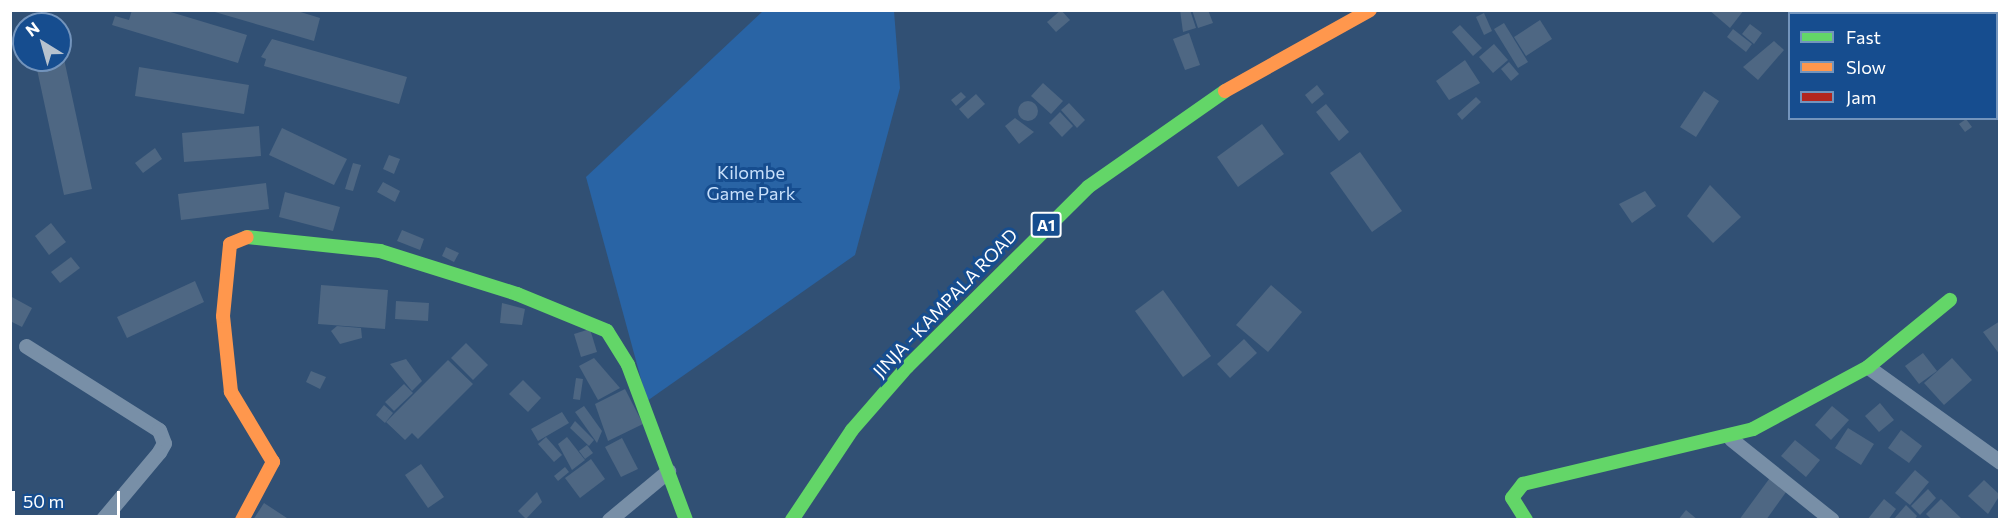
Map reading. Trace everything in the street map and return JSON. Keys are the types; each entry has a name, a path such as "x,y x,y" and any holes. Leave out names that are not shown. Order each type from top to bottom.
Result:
{"main road":[{"name":"JINJA - KAMPALA ROAD","path":"792,519 852,430 907,367 1088,187 1250,74 1370,10"},
{"path":"242,519 273,462 231,392 223,316 230,244 254,234 380,251 592,322 620,347 686,519"},
{"path":"1526,519 1512,498 1523,484 1731,439 1868,367 1950,300"}],"street":[{"path":"26,346 159,430 164,442 159,452 102,519"},
{"path":"1868,367 2000,462"},
{"path":"1731,439 1832,519"},
{"path":"609,519 669,471"}],"green space":[{"name":"Kilombe Game Park","path":"763,11 894,11 900,88 855,255 647,401 586,177"}],"building":[{"path":"132,10 164,10 247,35 238,63 112,25 115,16 129,20"},
{"path":"208,10 294,10 320,18 314,41"},
{"path":"1061,10 1070,20 1056,32 1047,22"},
{"path":"1180,10 1190,10 1196,28 1183,32"},
{"path":"1192,10 1208,10 1213,23 1198,28"},
{"path":"1709,10 1744,10 1730,28"},
{"path":"1484,13 1492,31 1484,35 1476,17"},
{"path":"1540,20 1552,39 1526,56 1514,37"},
{"path":"1504,23 1528,62 1518,68 1494,29"},
{"path":"1750,24 1762,33 1754,44 1742,34"},
{"path":"1460,25 1482,48 1473,56 1452,32"},
{"path":"1733,29 1752,44 1746,52 1727,37"},
{"path":"1189,33 1200,65 1185,70 1173,39"},
{"path":"272,39 407,77 399,104 264,66 266,59 261,57"},
{"path":"1774,41 1784,50 1758,80 1743,67"},
{"path":"1494,44 1508,60 1493,73 1479,57"},
{"path":"1465,60 1480,83 1449,100 1436,81"},
{"path":"1509,62 1519,74 1511,81 1501,69"},
{"path":"139,67 249,85 244,114 135,96"},
{"path":"38,72 67,72 92,189 64,195"},
{"path":"1043,83 1063,101 1051,114 1031,96"},
{"path":"1317,85 1324,94 1312,104 1305,95"},
{"path":"1704,91 1719,101 1696,137 1680,127"},
{"path":"961,92 966,97 956,106 951,100"},
{"path":"976,94 985,104 968,119 959,109"},
{"path":"1476,97 1481,102 1462,120 1457,114"},
{"path":"1028,101 1035,104 1038,111 1035,118 1028,121 1021,118 1018,111 1021,104"},
{"path":"1069,103 1085,120 1077,128 1061,110"},
{"path":"1326,104 1349,132 1339,141 1316,112"},
{"path":"1060,112 1073,126 1062,137 1049,123"},
{"path":"1015,118 1034,132 1019,144 1005,126"},
{"path":"1967,120 1972,127 1965,132 1959,124"},
{"path":"1262,124 1284,154 1238,187 1217,157"},
{"path":"259,126 261,156 184,162 182,133"},
{"path":"282,128 347,159 334,185 269,155"},
{"path":"155,148 162,159 143,173 135,163"},
{"path":"1360,152 1402,211 1372,232 1330,173"},
{"path":"389,155 400,159 394,174 383,169"},
{"path":"353,163 361,165 353,191 345,189"},
{"path":"383,182 400,191 395,202 377,192"},
{"path":"266,183 269,209 181,220 178,194"},
{"path":"1710,185 1741,217 1713,243 1687,216"},
{"path":"1645,191 1656,206 1632,223 1619,204"},
{"path":"285,192 340,207 333,231 279,217"},
{"path":"51,223 66,242 49,255 35,236"},
{"path":"402,230 424,239 420,250 397,241"},
{"path":"446,247 459,253 454,262 442,256"},
{"path":"71,257 80,268 60,283 51,272"},
{"path":"195,281 204,302 127,338 117,317"},
{"path":"321,285 388,290 385,329 318,324"},
{"path":"1271,285 1302,312 1268,352 1236,325"},
{"path":"1163,290 1211,356 1183,377 1135,311"},
{"path":"10,296 32,308 22,327 10,321"},
{"path":"396,301 429,303 428,321 395,319"},
{"path":"502,303 525,309 522,325 500,323"},
{"path":"2000,321 2000,355 1983,332"},
{"path":"337,326 361,328 362,338 340,344 331,331"},
{"path":"590,329 597,352 581,357 574,334"},
{"path":"1244,339 1257,353 1230,378 1217,364"},
{"path":"466,343 488,365 473,380 451,358"},
{"path":"1923,353 1937,371 1919,384 1905,366"},
{"path":"594,358 620,388 598,400 579,366"},
{"path":"1952,358 1972,380 1944,405 1924,383"},
{"path":"406,359 422,381 412,391 390,364"},
{"path":"448,360 473,384 418,439 412,433 405,440 386,422"},
{"path":"311,371 326,377 320,389 306,382"},
{"path":"576,378 583,379 580,400 573,399"},
{"path":"523,380 541,398 528,412 509,394"},
{"path":"404,384 413,393 394,411 385,402"},
{"path":"625,389 643,424 608,441 595,404"},
{"path":"1880,403 1894,420 1879,432 1865,416"},
{"path":"384,405 393,413 385,423 376,415"},
{"path":"584,406 602,431 597,443 575,412"},
{"path":"1832,406 1849,420 1831,440 1815,425"},
{"path":"562,412 569,423 538,441 531,429"},
{"path":"575,421 594,440 589,446 570,428"},
{"path":"1848,428 1874,444 1861,465 1835,448"},
{"path":"1901,430 1922,446 1909,463 1888,448"},
{"path":"546,437 562,455 554,462 538,444"},
{"path":"567,437 585,460 572,470 558,444"},
{"path":"622,438 638,469 621,477 605,447"},
{"path":"1795,440 1820,460 1806,477 1781,456"},
{"path":"587,445 593,453 585,459 579,451"},
{"path":"591,459 605,479 580,498 565,478"},
{"path":"421,464 444,497 428,508 405,475"},
{"path":"565,467 569,472 558,481 554,476"},
{"path":"1915,470 1929,482 1910,505 1895,493"},
{"path":"1772,475 1789,488 1766,520 1739,520"},
{"path":"1984,480 2000,495 1988,514 1968,496"},
{"path":"1928,489 1936,498 1920,515 1911,506"},
{"path":"537,492 542,502 526,519 518,511"},
{"path":"1884,499 1896,509 1888,520 1867,520"},
{"path":"1941,499 1963,520 1932,520 1926,514"},
{"path":"264,503 290,520 253,520"},
{"path":"1906,505 1917,516 1914,520 1893,520"},
{"path":"1686,510 1698,520 1678,520"}],"traffic: fast":[{"path":"792,520 852,430 907,367 1088,187 1225,91"},
{"path":"247,237 380,251 517,294 607,331 628,365 686,520"},
{"path":"1526,520 1512,498 1523,484 1753,429 1868,367 1950,300"}],"traffic: slow":[{"path":"1225,91 1370,10"},
{"path":"242,520 273,462 231,392 223,316 230,244 247,237"}]}
